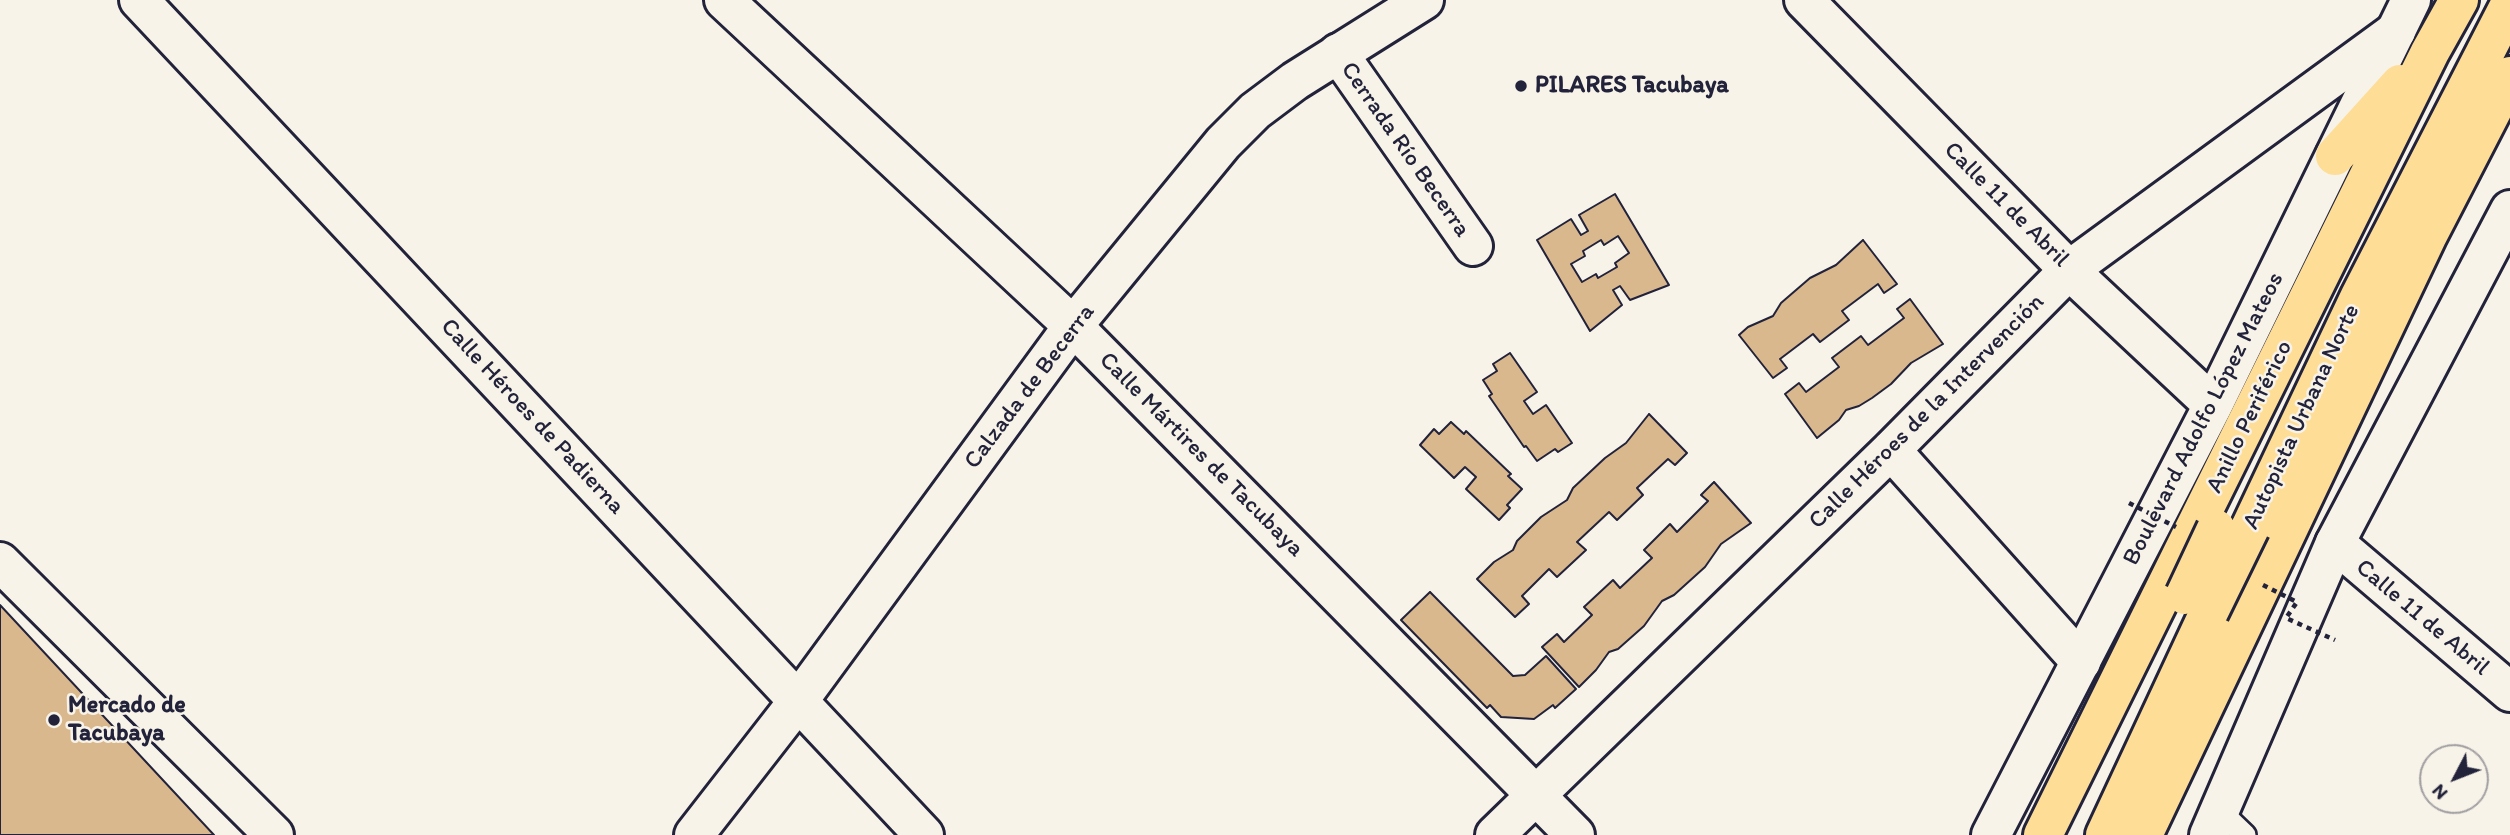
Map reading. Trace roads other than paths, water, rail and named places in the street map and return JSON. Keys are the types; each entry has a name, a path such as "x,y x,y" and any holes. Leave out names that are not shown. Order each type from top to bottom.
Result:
{"highway":[{"name":"Anillo Periférico","path":"2043,835 2430,52 2462,0"},
{"name":"Autopista Urbana Norte","path":"2068,835 2102,770 2318,316 2462,0"},
{"name":"Autopista Urbana Norte","path":"2105,835 2360,296 2510,4"},
{"path":"2334,156 2430,52"},
{"path":"2143,835 2427,237 2510,76"}],"street":[{"name":"Calle Héroes de Padierna","path":"139,0 924,835"},
{"name":"Calle Mártires de Tacubaya","path":"724,0 1073,326 1575,835"},
{"name":"Calzada de Becerra","path":"694,835 799,700 1073,326 1223,143 1255,111 1338,53 1424,0"},
{"name":"Calle 11 de Abril","path":"1804,0 2069,270 2213,405"},
{"name":"Calle Héroes de la Intervención","path":"1495,835 1891,450 2069,270 2404,15"},
{"name":"Boulevard Adolfo López Mateos","path":"1991,835 2213,405 2404,15"},
{"name":"Cerrada Río Becerra","path":"1338,53 1473,246"},
{"path":"2225,827 2335,543 2510,210"},
{"path":"1891,450 2081,662"},
{"name":"Calle 11 de Abril","path":"2335,543 2510,692"},
{"path":"0,562 274,835"}],"place":[{"name":"PILARES Tacubaya","path":"1521,86"},
{"name":"Mercado de Tacubaya","path":"54,720"}]}
